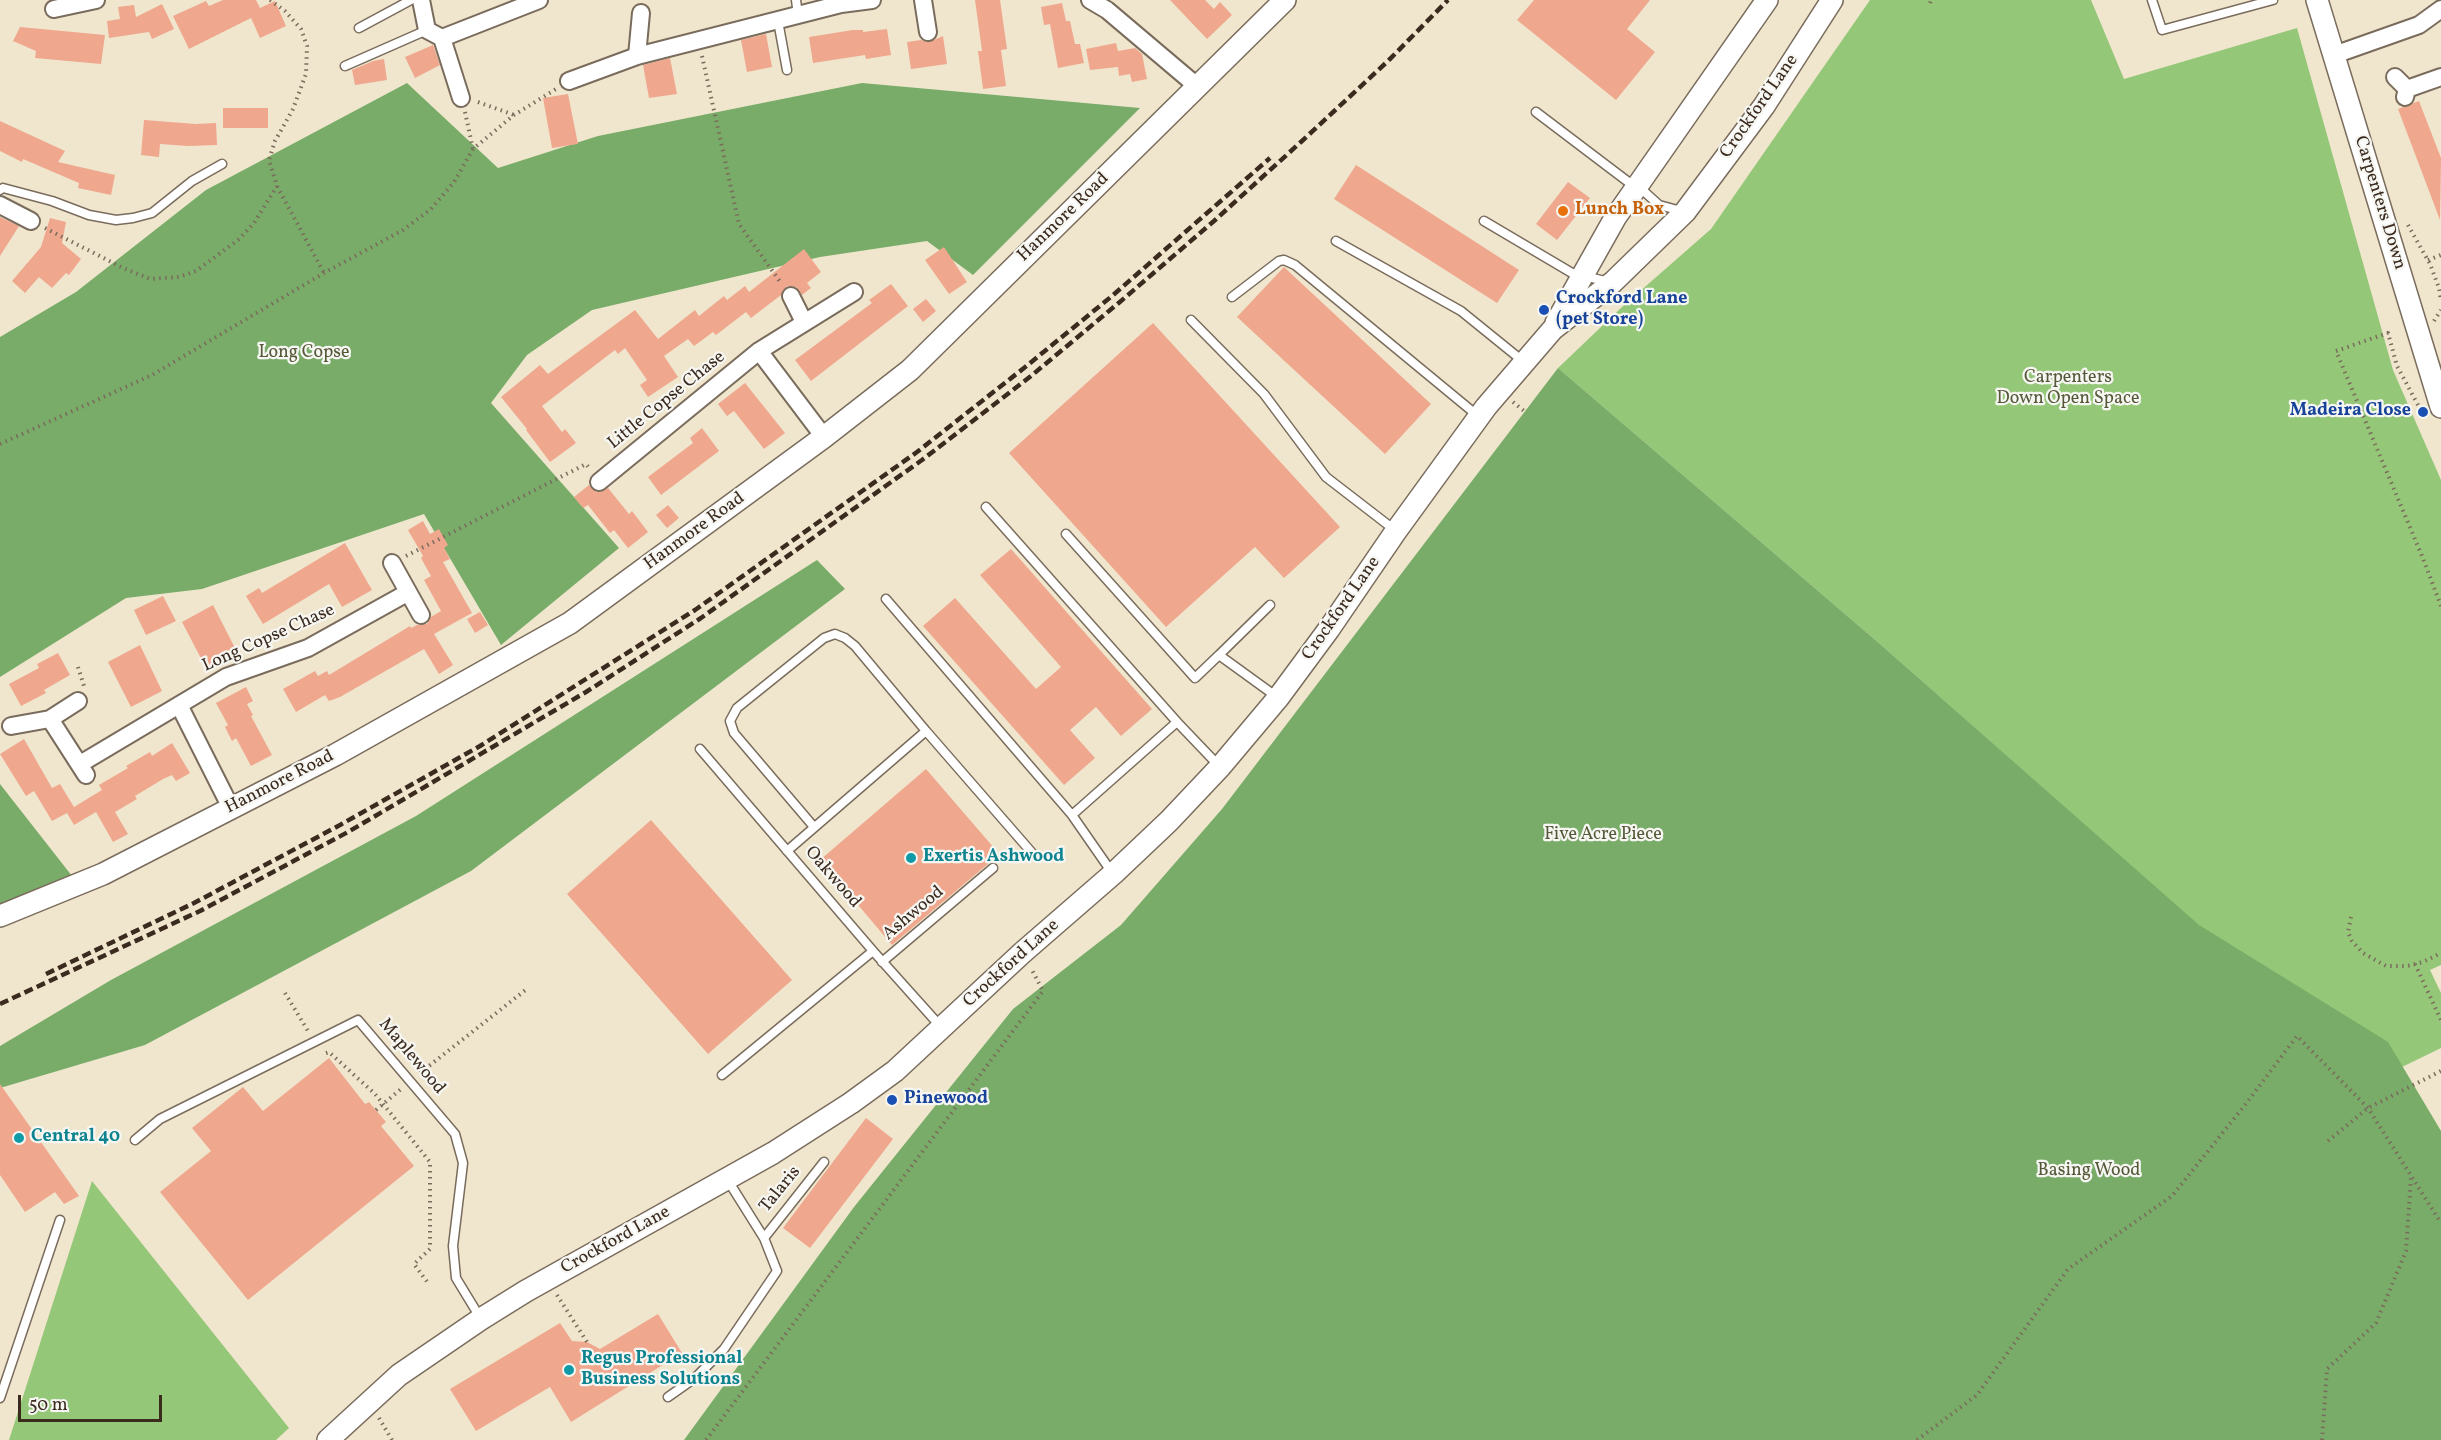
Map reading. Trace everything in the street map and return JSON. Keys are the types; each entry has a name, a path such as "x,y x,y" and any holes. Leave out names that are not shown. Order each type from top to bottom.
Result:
{"street":[{"path":"421,0 461,98"},
{"path":"435,34 539,0"},
{"path":"569,81 637,56 778,21 797,8 872,0"},
{"path":"923,0 928,32"},
{"path":"1090,0 1107,10 1198,87"},
{"name":"Hanmore Road","path":"0,916 103,874 335,755 570,622 824,437 910,370 1286,0"},
{"name":"Crockford Lane","path":"1553,329 1615,218 1767,0"},
{"name":"Crockford Lane","path":"328,1440 399,1375 481,1319 773,1153 851,1103 895,1071 1022,953 1113,874 1220,767 1278,698 1479,417 1553,329 1613,282 1685,212 1764,106 1832,0"},
{"name":"Carpenters Down","path":"2317,0 2441,407"},
{"path":"54,9 90,1"},
{"path":"2334,55 2419,25 2441,9"},
{"path":"637,56 641,13"},
{"path":"2396,77 2406,93 2441,77"},
{"path":"0,205 31,221"},
{"name":"Little Copse Chase","path":"599,482 759,351 854,292"},
{"path":"791,296 804,322"},
{"path":"759,351 824,437"},
{"path":"392,563 421,615"},
{"name":"Long Copse Chase","path":"50,719 83,769 226,676 308,648 407,593"},
{"path":"11,726 50,719 78,701"},
{"path":"179,705 231,808"}],"lane":[{"path":"359,28 411,0"},
{"path":"2152,0 2162,30 2273,0"},
{"path":"778,21 787,70"},
{"path":"345,66 435,34"},
{"path":"1536,112 1627,181 1637,185 1659,205 1685,212"},
{"path":"0,190 3,188 89,215 116,220 152,213 192,182 222,164"},
{"path":"1484,221 1572,273 1613,282"},
{"path":"1336,241 1461,310 1524,363"},
{"path":"1232,297 1274,264 1284,260 1295,265 1479,417"},
{"path":"1191,320 1264,394 1326,477 1396,531"},
{"path":"986,507 1177,722 1220,767"},
{"path":"1066,534 1196,678 1270,605"},
{"path":"886,599 1072,815 1113,874"},
{"path":"814,827 734,733 730,721 737,708 824,638 835,634 855,646 1033,854"},
{"path":"1219,655 1278,698"},
{"path":"1072,815 1177,722"},
{"path":"787,851 926,731"},
{"name":"Oakwood","path":"700,749 882,962 942,1027"},
{"name":"Ashwood","path":"882,962 993,868"},
{"path":"722,1075 873,951"},
{"name":"Maplewood","path":"135,1140 160,1119 358,1020 455,1134 463,1163 453,1246 456,1278 481,1319"},
{"name":"Talaris","path":"764,1238 824,1162"},
{"path":"668,1397 695,1378 724,1349 777,1271 764,1238 727,1179"},
{"path":"0,1398 60,1220"}],"path":[{"path":"270,0 285,11 301,29 307,46 306,74 293,109 275,141 269,160 277,186 324,273"},
{"path":"699,41 739,224 791,296"},
{"path":"0,444 152,375 324,273 404,230 431,208 454,182 474,149 514,115 569,81"},
{"path":"461,98 514,115"},
{"path":"461,98 474,149"},
{"path":"31,221 123,268 150,279 179,277 196,271 238,240 254,223 277,186"},
{"path":"2404,219 2427,260 2439,288 2441,301"},
{"path":"2427,260 2441,255"},
{"path":"2418,406 2397,366 2388,333 2336,351 2441,606"},
{"path":"2397,366 2407,360"},
{"path":"1511,401 1524,411"},
{"path":"392,563 586,464 599,482"},
{"path":"2351,917 2348,932 2352,941 2363,953 2386,966 2415,964 2441,953"},
{"path":"706,1440 1042,991 1022,953"},
{"path":"2415,964 2441,1020"},
{"path":"376,1110 445,1052 528,988"},
{"path":"1917,1440 1977,1395 2068,1269 2172,1196 2297,1036 2367,1108 2441,1223"},
{"path":"2328,1141 2367,1108 2441,1071"},
{"path":"384,1103 430,1162 430,1249 414,1264 428,1283"},
{"path":"2322,1440 2327,1369 2376,1323 2406,1251 2411,1176"},
{"path":"547,1280 587,1342"}],"green space":[{"name":"Carpenters Down Open Space","path":"1870,0 2091,0 2124,79 2297,28 2393,370 2441,480 2441,965 2430,970 2441,993 2441,1048 2402,1067 2401,1065 2441,1440 1473,1440 2104,842 1880,644 1558,368 1622,307 1711,229"},
{"name":"Long Copse","path":"407,83 498,168 598,136 862,83 1140,108 973,275 927,241 820,257 592,310 527,355 491,403 619,548 501,645 424,514 202,589 126,598 0,677 0,337 76,292 206,190"},
{"name":"Five Acre Piece","path":"1558,368 1880,644 2199,925 2388,1042 2441,1131 2441,1440 684,1440 854,1207 1013,1009 1121,925 1222,809"},
{"path":"817,560 845,589 471,871 145,1045 0,1088 0,1046 111,980 416,816"},
{"path":"0,784 72,876 0,904"},
{"path":"92,1181 289,1428 276,1440 9,1440"}],"building":[{"path":"223,0 256,0 260,8 275,1 286,26 260,38 251,18 189,49 173,16 206,1 209,6"},
{"path":"975,0 1000,0 1007,49 1001,50 1006,86 983,89 978,51 982,51"},
{"path":"1170,0 1205,0 1214,9 1220,2 1232,15 1207,39"},
{"path":"1534,0 1650,0 1627,29 1655,52 1616,100 1517,20"},
{"path":"1062,3 1066,21 1070,21 1075,44 1080,44 1084,63 1058,68 1050,24 1044,25 1041,7"},
{"path":"162,4 174,29 152,39 149,32 109,38 107,21 120,19 118,7 134,5 136,17"},
{"path":"20,27 105,35 101,64 35,58 36,51 13,41"},
{"path":"887,29 891,55 866,59 865,55 813,63 809,37 853,30 863,30 863,32"},
{"path":"766,34 772,67 747,72 741,40"},
{"path":"943,36 947,64 911,69 907,42 921,40 929,42"},
{"path":"1116,43 1118,51 1135,48 1142,54 1147,79 1132,82 1130,74 1119,76 1118,67 1090,70 1086,49"},
{"path":"433,45 440,65 415,78 405,57"},
{"path":"670,58 677,94 649,98 643,65"},
{"path":"384,59 387,80 355,85 352,70"},
{"path":"568,94 578,144 552,148 543,98"},
{"path":"2419,101 2441,158 2440,220 2398,109"},
{"path":"223,108 268,108 268,128 223,128"},
{"path":"144,120 196,124 216,123 217,145 160,144 159,157 141,155"},
{"path":"0,121 65,151 58,162 115,175 111,195 78,188 79,183 23,159 22,162 0,151"},
{"path":"1356,165 1519,270 1497,303 1334,199"},
{"name":"Lunch Box","path":"1568,182 1590,198 1557,240 1536,224"},
{"path":"0,217 19,226 0,256"},
{"path":"50,218 66,222 62,243 81,259 69,275 66,273 52,288 39,277 25,293 12,281 41,247"},
{"path":"944,247 967,282 949,294 925,260"},
{"path":"804,249 821,272 807,283 811,288 802,295 796,287 787,286 781,295 751,318 746,312 716,335 713,332 694,346 688,339 664,356 678,377 648,397 640,385 647,380 625,348 618,354 615,350 542,406 562,432 565,429 576,443 550,462 501,397 540,365 548,374 635,310 658,339 695,310 699,316 724,296 727,300 745,286 749,292"},
{"path":"1284,267 1431,404 1385,454 1237,317"},
{"path":"891,284 908,306 811,381 795,360 872,303 869,300"},
{"path":"926,299 936,311 923,322 913,309"},
{"path":"1153,323 1340,527 1284,578 1255,547 1166,627 1009,453"},
{"path":"745,383 785,433 764,449 734,411 727,416 718,404"},
{"path":"702,428 719,451 661,495 648,477 693,443 690,438"},
{"path":"589,485 596,492 608,488 629,514 632,511 648,532 628,548 614,530 610,533 588,505 583,508 574,497"},
{"path":"668,505 679,518 667,528 656,515"},
{"path":"423,521 430,534 439,529 448,545 444,548 450,559 443,562 472,613 434,634 453,665 439,674 424,649 340,697 329,701 325,695 296,712 283,689 315,671 318,676 327,671 329,675 410,626 411,628 427,624 431,617 441,611 424,580 431,576 421,558 423,556 408,530"},
{"path":"345,543 372,590 342,607 329,584 263,624 246,596 259,588 262,593"},
{"path":"1011,549 1152,709 1121,736 1096,707 1070,730 1095,758 1064,785 923,626 955,598 1036,689 1061,667 980,575"},
{"path":"163,596 176,621 146,635 134,610"},
{"path":"213,605 237,652 206,668 182,622"},
{"path":"480,612 488,625 475,633 467,619"},
{"path":"140,645 162,691 131,707 108,662"},
{"path":"58,653 70,675 44,690 46,693 21,706 9,684 39,668 37,664"},
{"path":"246,687 253,701 247,704 253,715 251,716 272,755 251,766 236,738 232,741 225,727 228,725 216,703"},
{"path":"24,739 52,788 60,784 74,807 102,790 99,785 128,768 126,766 150,752 152,756 172,743 190,773 176,781 172,775 163,779 135,796 137,799 115,812 128,834 113,842 96,812 74,825 67,813 52,821 34,791 26,796 0,754"},
{"name":"Exertis Ashwood","path":"926,769 1001,856 989,863 892,945 820,860"},
{"path":"651,820 792,980 708,1054 567,894"},
{"path":"329,1058 365,1104 369,1102 386,1122 381,1126 414,1166 248,1300 160,1192 211,1151 192,1128 243,1087 263,1111"},
{"name":"Central 40","path":"0,1084 79,1196 64,1204 55,1192 25,1212 0,1175"},
{"path":"866,1118 893,1139 810,1248 783,1228"},
{"name":"Regus Professional Business Solutions","path":"658,1314 682,1353 571,1422 550,1387 476,1431 450,1389 560,1323 572,1341 587,1342 600,1349"}],"railway":[{"path":"0,1004 200,911 348,832 586,692 701,618 922,460 1031,376 1214,221 1388,61 1448,0"},
{"path":"46,974 194,903 340,825 480,746 695,610 917,452 1024,368 1112,296 1270,158"}],"place":[{"name":"Lunch Box","path":"1563,211"},
{"name":"Crockford Lane (pet Store)","path":"1544,310"},
{"name":"Madeira Close","path":"2423,412"},
{"name":"Exertis Ashwood","path":"911,858"},
{"name":"Pinewood","path":"892,1100"},
{"name":"Central 40","path":"19,1138"},
{"name":"Regus Professional Business Solutions","path":"569,1370"}],"park label":[{"name":"Basing Wood","path":"2089,1172"}]}
